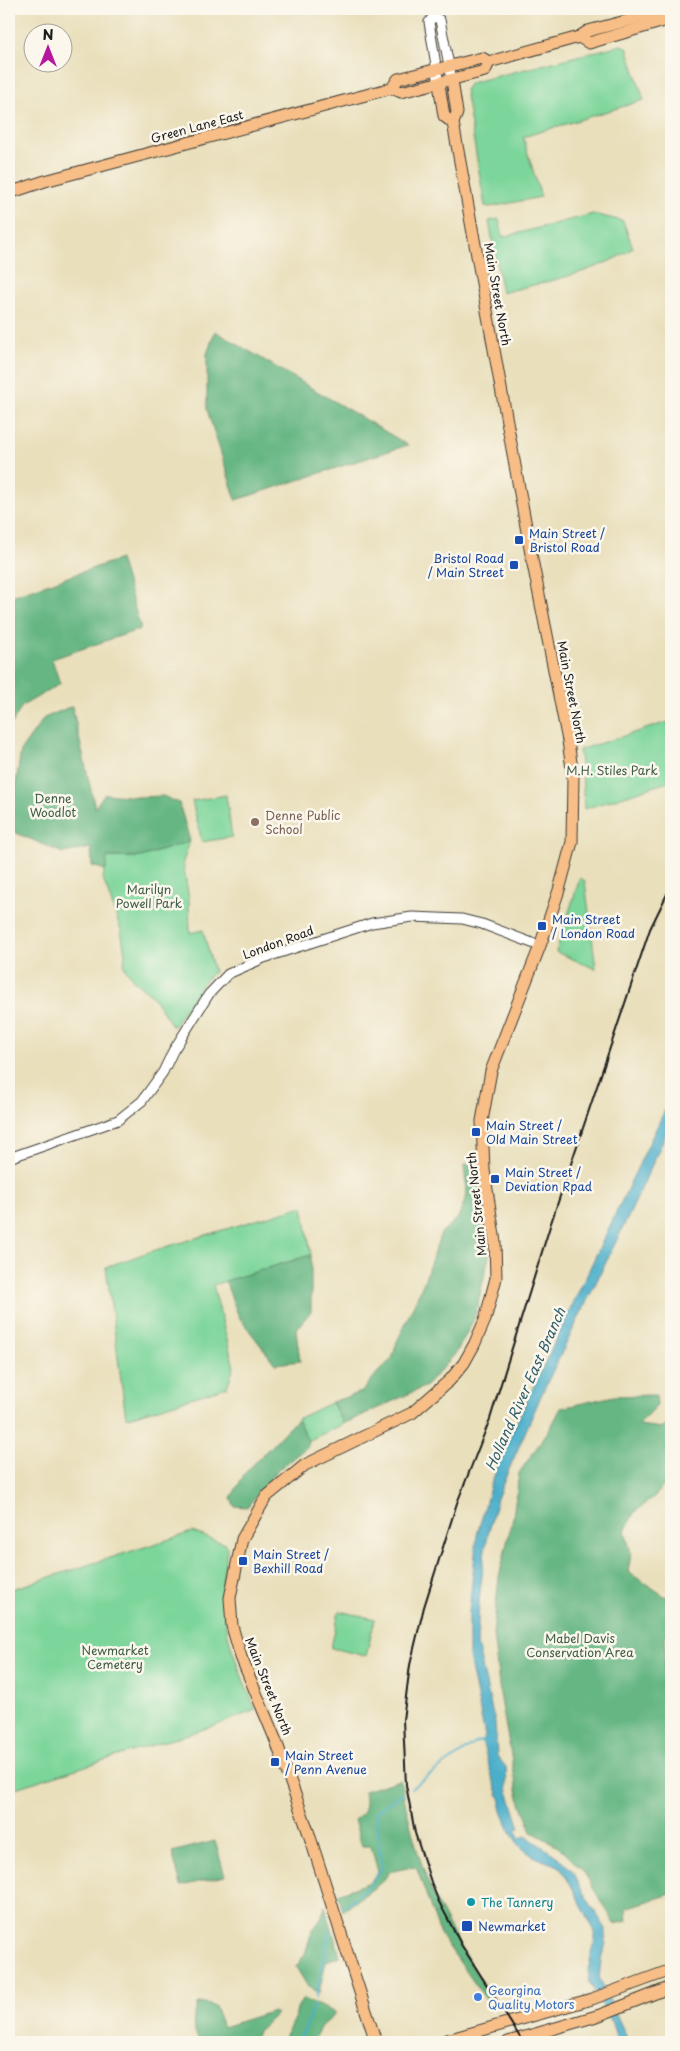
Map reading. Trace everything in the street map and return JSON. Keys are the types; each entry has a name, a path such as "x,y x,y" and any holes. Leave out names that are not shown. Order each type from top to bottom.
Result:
{"main road":[{"name":"Green Lane East","path":"392,88 398,79 482,58 489,62 579,37 588,31 671,9"},
{"name":"Green Lane East","path":"579,37 589,43 671,19"},
{"name":"Green Lane East","path":"9,193 45,181 392,88 401,92 439,84 485,71 489,62"},
{"name":"Main Street North","path":"376,2042 308,1831 276,1740 241,1657 232,1626 230,1598 242,1539 266,1497 305,1465 412,1413 450,1380 464,1363 474,1345 485,1320 496,1278 495,1242 484,1170 482,1121 491,1071 540,946 559,890 572,842 573,776 568,741 531,554 453,123 457,113 452,80"},
{"name":"Main Street North","path":"439,84 444,116 453,123"},
{"path":"440,2042 592,1999 671,1970"},
{"path":"508,2042 600,2015 632,2004 671,1987"}],"street":[{"path":"439,84 429,22 433,12 440,20 452,80"},
{"name":"London Road","path":"9,1158 118,1120 142,1101 163,1072 173,1052 210,994 228,974 264,958 372,923 412,917 462,919 482,924 540,946"}],"green space":[{"path":"621,45 627,47 644,100 523,137 541,197 490,207 485,206 465,90 470,83"},
{"path":"593,214 623,221 633,248 618,257 586,270 502,293 489,221 499,219 503,237"},
{"path":"215,331 408,445 236,500 207,410 207,354"},
{"path":"120,559 141,629 52,659 60,684 22,706 9,729 9,597"},
{"name":"Denne Woodlot","path":"72,706 95,808 104,794 139,797 163,796 179,803 190,841 141,857 107,857 106,870 92,866 91,848 63,853 9,830 21,750 44,718"},
{"name":"M.H. Stiles Park","path":"671,721 671,781 584,809 579,750"},
{"path":"226,795 232,837 202,842 192,801"},
{"name":"Marilyn Powell Park","path":"190,841 183,862 189,899 190,933 203,930 214,972 204,981 173,1027 151,994 133,980 124,966 125,954 121,930 103,879 107,857 141,857"},
{"path":"580,878 585,881 596,969 556,952"},
{"path":"479,1163 490,1252 474,1319 456,1353 426,1386 343,1424 332,1402 362,1392 378,1372 392,1359 397,1342 423,1284 441,1233 458,1218 467,1195 464,1165"},
{"path":"303,1206 311,1255 213,1285 234,1367 227,1387 126,1418 106,1267 149,1252"},
{"path":"311,1255 311,1311 296,1330 300,1361 275,1364 239,1317 225,1281"},
{"name":"Mabel Davis Conservation Area","path":"656,1395 657,1406 638,1425 663,1428 671,1418 671,1477 656,1495 634,1513 625,1531 631,1554 628,1572 666,1597 671,1595 671,1631 666,1632 664,1672 671,1717 671,1894 626,1908 627,1921 615,1924 583,1871 558,1846 532,1832 518,1795 500,1694 493,1634 499,1577 513,1517 519,1473 551,1427 561,1408 614,1396"},
{"path":"332,1402 343,1424 308,1441 297,1419"},
{"path":"297,1419 308,1441 308,1446 278,1470 247,1507 234,1506 231,1498 245,1473"},
{"name":"Newmarket Cemetery","path":"192,1532 226,1544 222,1591 225,1623 233,1652 256,1710 217,1725 9,1790 9,1590"},
{"path":"339,1611 375,1619 366,1656 331,1648"},
{"path":"400,1780 414,1838 427,1880 446,1921 491,1998 487,2001 440,1934 416,1866 389,1872 383,1881 343,1911 338,1894 370,1882 378,1872 371,1846 362,1846 354,1820 363,1811 364,1791"},
{"path":"215,1841 225,1876 181,1886 172,1852"},
{"path":"325,1906 340,1956 326,1961 319,1993 308,1987 296,1967 305,1954 312,1931 321,1919"},
{"path":"303,1999 336,2013 321,2026 312,2042 281,2042 294,2021 298,2006"},
{"path":"199,2003 215,2006 223,2027 273,2011 276,2014 258,2031 254,2042 200,2042 194,2027 195,2014"}],"water":[{"path":"671,1097 671,1123 632,1209 544,1389 496,1501 485,1549 479,1602 477,1644 495,1723 497,1756 506,1767 507,1788 520,1828 516,1829 519,1838 526,1836 558,1857 574,1872 580,1887 606,1929 606,1944 602,1955 599,1977 629,2042 618,2042 611,2021 590,1983 588,1970 595,1932 559,1866 536,1857 521,1846 510,1831 501,1807 501,1801 482,1741 485,1736 469,1657 469,1612 477,1535 490,1487 504,1449"}],"waterway":[{"path":"411,1788 477,1742 484,1741"},
{"path":"343,1907 372,1883 383,1866 375,1812 403,1793"},
{"path":"316,1997 329,1932"},
{"path":"295,2042 305,2030 313,2006"}],"railway":[{"path":"523,2042 462,1946 438,1900 415,1833 406,1785 403,1720 410,1665 424,1607 457,1503 490,1419 551,1223 650,929 671,886"}],"place":[{"name":"Main Street / Bristol Road","path":"519,540"},
{"name":"Bristol Road / Main Street","path":"514,565"},
{"name":"Denne Public School","path":"255,822"},
{"name":"Main Street / London Road","path":"542,926"},
{"name":"Main Street / Old Main Street","path":"476,1132"},
{"name":"Main Street / Deviation Rpad","path":"495,1179"},
{"name":"Main Street / Bexhill Road","path":"243,1561"},
{"name":"Main Street / Penn Avenue","path":"275,1762"},
{"name":"The Tannery","path":"471,1902"},
{"name":"Newmarket","path":"467,1926"},
{"name":"Georgina Quality Motors","path":"478,1997"}],"water label":[{"name":"Holland River East Branch","path":"525,1389"}]}
